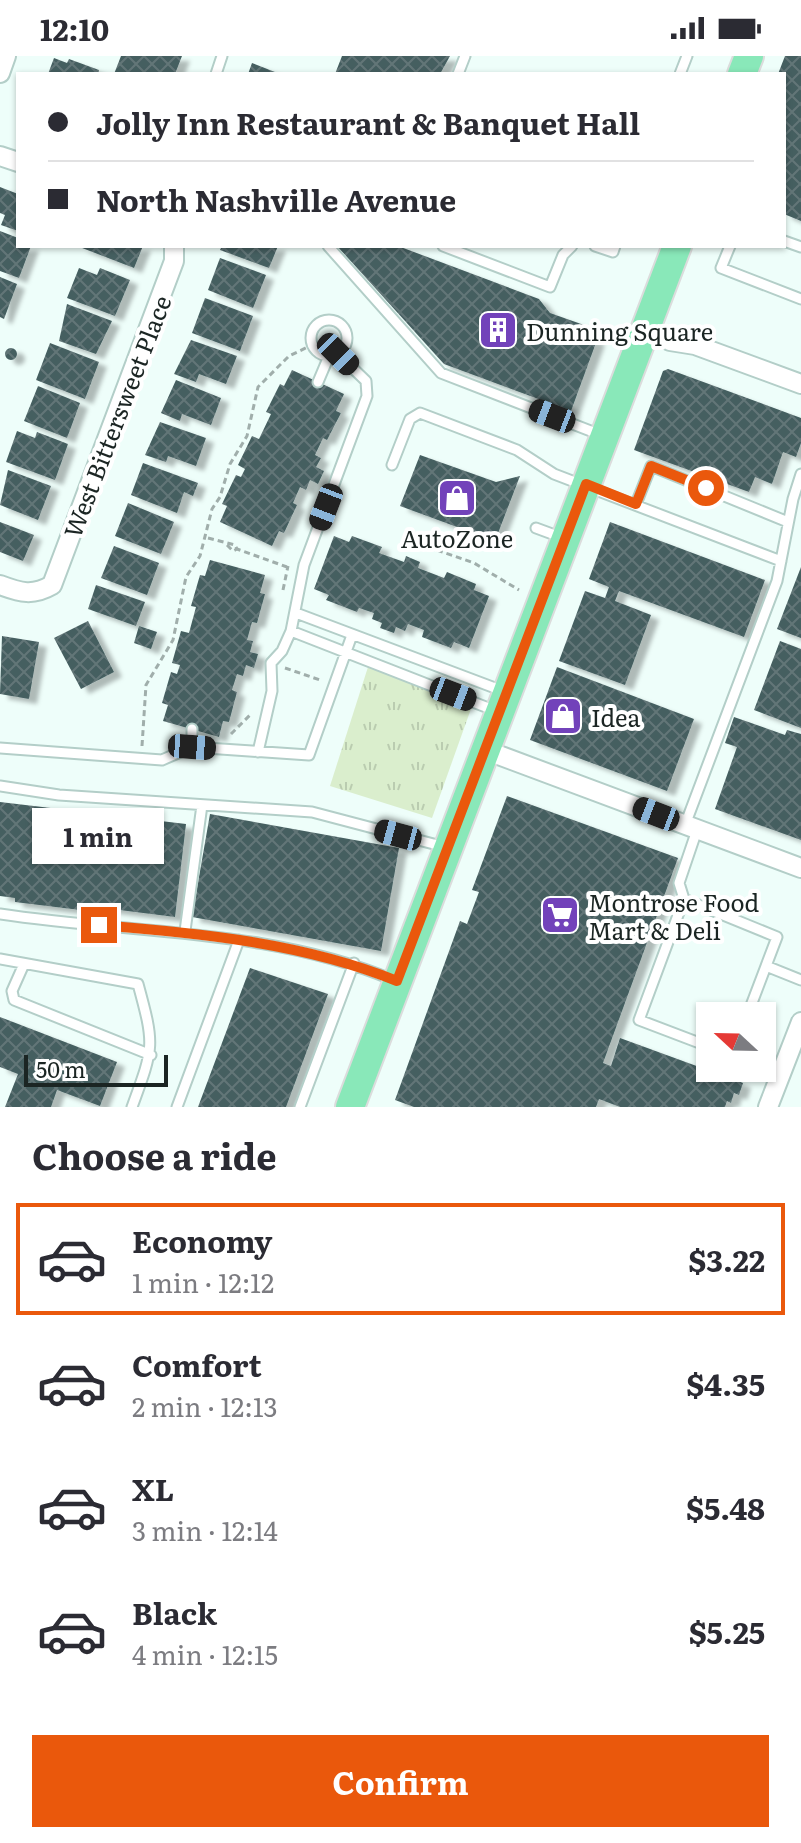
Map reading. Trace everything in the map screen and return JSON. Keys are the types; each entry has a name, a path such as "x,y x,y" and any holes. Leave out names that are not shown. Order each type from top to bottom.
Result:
{"main road":[{"path":"350,1107 676,248"}],"street":[{"path":"0,73 6,56"},
{"name":"West Bittersweet Place","path":"0,585 23,594 39,592 52,585 174,261 174,248"},
{"path":"646,327 670,341 695,345 801,384"},
{"path":"485,750 801,868"},
{"path":"768,1107 801,1022"}],"lane":[{"path":"330,248 441,373 604,436"},
{"path":"448,248 550,287 563,255 570,248"},
{"path":"729,248 721,268 801,299"},
{"path":"258,752 272,691 271,663 282,651 291,631 302,573 367,396 366,381 334,355 319,353 312,345 314,328 323,320 335,320 347,333 346,345 334,355 318,382"},
{"path":"392,465 410,419 420,413 517,450 554,474 781,561"},
{"path":"636,504 651,466 788,522"},
{"path":"696,1042 639,1020 684,899 679,883 691,827 777,581 801,474"},
{"path":"536,528 565,539"},
{"path":"296,613 412,657 503,702"},
{"path":"291,631 405,675 503,702"},
{"path":"0,748 162,760 192,747 309,755 352,635"},
{"path":"405,675 412,657"},
{"path":"192,729 192,747"},
{"path":"0,786 59,795 312,812 448,848"},
{"path":"185,931 202,805"},
{"path":"684,899 777,937 752,1002"},
{"path":"0,914 185,931 239,940 354,963 397,981"},
{"path":"177,1107 239,940"},
{"path":"0,959 138,984 152,1037 151,1055 132,1107"},
{"path":"300,1107 354,963"},
{"path":"24,964 12,991 14,1000 151,1055"},
{"path":"766,966 801,980"},
{"path":"776,1073 781,1075"}],"path":[{"path":"142,758 146,685 173,640 186,577 208,538 212,509 220,497 230,464 247,436 258,387 289,356 312,345"},
{"path":"208,538 227,545 233,551 237,549 302,573"},
{"path":"437,550 474,563 519,590"},
{"path":"214,749 245,723 254,707"}],"green space":[{"path":"368,667 472,706 432,818 330,786"}],"building":[{"path":"121,56 182,56 176,72 115,72"},
{"path":"342,56 450,56 441,72 336,72"},
{"path":"785,56 801,56 801,221 786,215 786,72 779,72"},
{"path":"54,58 67,63 69,59 99,70 98,72 49,72"},
{"path":"252,63 275,72 249,72"},
{"path":"0,187 16,193 16,230 1,225 5,215 0,213"},
{"path":"0,231 16,237 16,248 30,248 19,278 0,271"},
{"path":"82,248 142,248 134,268"},
{"path":"221,248 277,248 269,268"},
{"name":"Dunning Square","path":"339,248 403,248 539,299 550,313 584,325 580,334 597,340 571,411 444,364"},
{"path":"220,258 266,275 253,308 208,290"},
{"path":"79,268 97,275 100,268 130,280 115,316 67,298"},
{"path":"0,277 17,284 4,319 0,317"},
{"path":"205,298 253,316 240,351 192,333"},
{"path":"67,304 112,321 96,354 59,341"},
{"path":"191,340 237,356 226,384 199,374 196,382 174,374"},
{"path":"50,343 99,362 85,399 36,380"},
{"path":"11,348 17,354 11,360 5,354"},
{"path":"668,369 801,418 801,443 796,457 783,452 772,484 755,477 749,492 634,450 663,371"},
{"path":"292,370 344,394 336,411 341,413 315,455 321,458 316,467 324,471 318,484 310,480 306,490 300,487 293,503 297,505 284,533 279,531 272,546 220,522 227,506 222,504 236,475 241,477 245,469 238,465 252,436 259,439 271,414 266,412 280,384 284,386"},
{"path":"176,380 221,398 211,425 182,414 180,421 161,413"},
{"path":"38,386 80,403 67,438 24,421"},
{"path":"160,422 206,438 196,466 168,456 166,462 145,455"},
{"path":"17,431 35,438 37,432 68,444 55,480 6,462"},
{"name":"AutoZone","path":"420,455 496,482 520,476 495,541 400,506"},
{"path":"143,463 198,483 193,496 184,492 177,513 131,495"},
{"path":"8,470 51,486 38,520 0,505"},
{"path":"128,503 174,522 161,554 115,536"},
{"path":"0,522 34,535 23,561 0,552"},
{"path":"610,522 765,580 744,637 619,591 615,601 651,615 625,685 559,661 585,591 605,598 609,587 589,579"},
{"path":"334,536 349,542 352,536 382,547 379,553 404,562 406,556 420,562 418,568 444,578 447,572 476,584 474,590 489,596 469,648 454,642 451,648 422,637 424,630 408,624 405,631 396,627 394,633 380,628 382,623 372,619 374,613 359,608 357,612 326,600 329,595 314,589"},
{"path":"114,546 159,563 147,595 101,578"},
{"path":"210,560 265,575 260,593 265,594 257,623 252,622 247,640 253,641 250,652 258,654 254,668 246,665 243,676 237,674 232,690 237,692 229,722 223,721 219,737 163,721 168,705 162,703 171,672 177,674 180,665 172,663 181,631 189,633 196,607 191,606 200,575 205,576"},
{"path":"801,567 801,638 777,629"},
{"path":"96,585 145,602 136,626 88,609"},
{"path":"88,621 114,672 81,689 54,638"},
{"path":"139,626 157,632 151,649 134,643"},
{"path":"2,636 39,642 29,699 0,694"},
{"path":"780,641 801,649 801,728 754,710"},
{"path":"557,667 694,719 667,791 530,740"},
{"path":"734,717 785,735 787,730 801,734 801,840 715,809 737,747 725,743"},
{"path":"507,796 678,858 603,1063 611,1066 620,1038 696,1066 696,1082 743,1083 739,1095 734,1093 731,1103 727,1101 725,1107 620,1107 599,1099 596,1107 414,1107 395,1100 460,921 467,924 479,892 472,890"},
{"path":"0,802 186,824 175,917 80,905 80,910 15,902 15,898 0,896"},
{"path":"210,814 399,848 381,951 192,917"},
{"path":"250,968 328,994 286,1107 198,1107"},
{"path":"0,1017 117,1062 100,1106 57,1090 51,1107 5,1107 18,1074 0,1067"}],"place":[{"name":"Dunning Square","path":"498,330"},
{"name":"AutoZone","path":"457,498"},
{"name":"Idea","path":"563,716"},
{"name":"Montrose Food Mart & Deli","path":"560,915"}],"route":[{"path":"99,925 196,932 354,963 397,981 586,484 636,504 651,466 706,488"}]}
